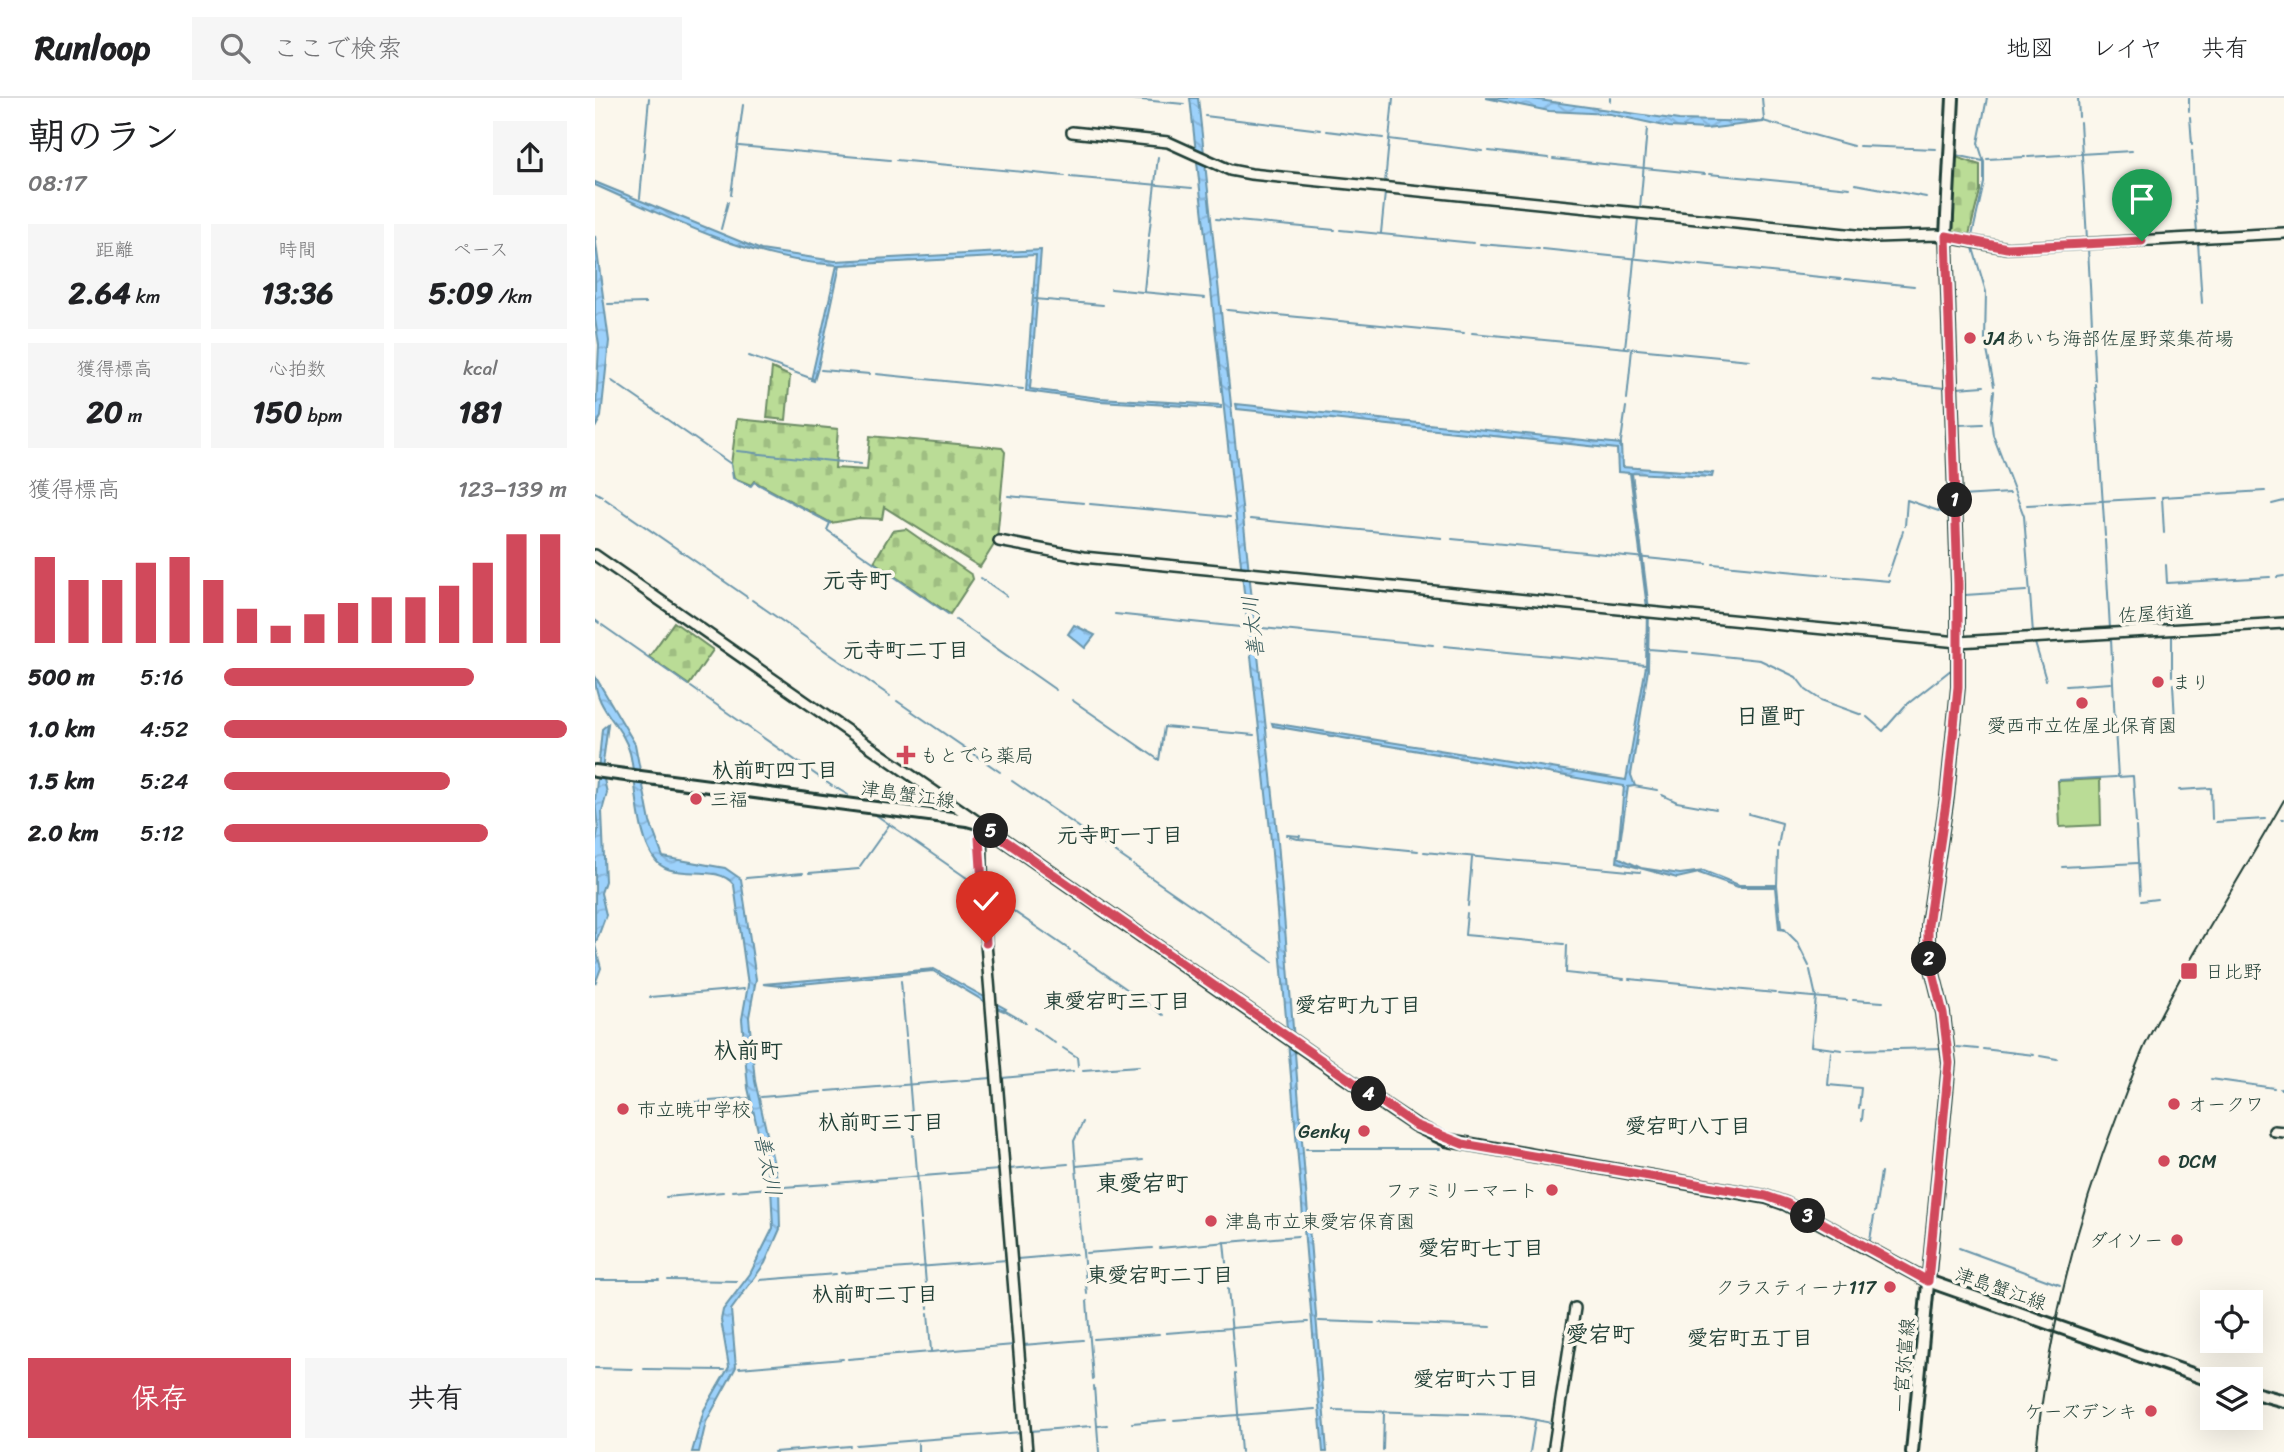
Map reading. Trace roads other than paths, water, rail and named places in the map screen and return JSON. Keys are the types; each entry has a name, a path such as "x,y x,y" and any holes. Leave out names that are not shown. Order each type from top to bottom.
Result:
{"main road":[{"name":"一宮弥富線","path":"1912,1452 1949,1063 1943,1013 1928,953 1928,925 1956,717 1958,642 1946,236 1953,98"},
{"name":"津島蟹江線","path":"600,771 981,824 1415,1125 1445,1140 1766,1196 1786,1203 1928,1281 2200,1377"},
{"path":"2263,1395 2284,1401"}],"street":[{"path":"1072,132 1157,139 1240,173 1875,237 1946,236 2007,248 2284,233"},
{"name":"佐屋街道","path":"999,541 1083,557 1958,642 2284,623"},
{"path":"595,555 981,824 980,865 1027,1452"},
{"path":"1553,1452 1575,1308"}],"water":[{"name":"善太川","path":"1190,98 1198,98 1278,841 1327,1452 1323,1452 1270,830"},
{"path":"1486,98 1525,98 1679,120 1764,122 1706,129 1669,127 1610,114 1549,111"},
{"path":"595,182 761,250 835,261 1041,250 1030,389 1099,398 1221,405 1221,408 1099,401 1026,391 1036,255 840,265 818,368 814,381 811,380 837,265 805,262 743,247 653,211 595,185"},
{"path":"595,236 609,341 601,417 595,428 599,345 595,319"},
{"path":"1236,404 1621,444 1622,467 1713,473 1712,477 1632,473 1649,609 1648,670 1631,775 1635,786 1628,787 1618,857 1641,868 1680,874 1704,871 1739,885 1777,885 1781,927 1786,930 1779,929 1775,887 1738,887 1699,873 1677,878 1617,862 1624,786 1273,726 1272,723 1626,780 1646,666 1647,608 1630,473 1618,472 1617,449 1237,409"},
{"path":"1074,625 1095,635 1085,648 1068,634"},
{"name":"善太川","path":"595,676 635,744 650,822 663,857 725,868 741,879 756,979 749,1017 755,1081 779,1187 780,1229 765,1263 731,1310 736,1367 706,1422 699,1452 692,1452 704,1410 729,1367 721,1320 723,1310 750,1274 773,1228 771,1187 748,1088 742,1019 748,985 734,885 727,878 718,875 666,868 658,863 651,853 641,826 630,753 621,733 599,699"},
{"path":"608,724 602,770 607,793 602,811 605,881 601,893 606,915 595,945 595,847 598,830 595,801 602,729"},
{"path":"595,945 601,968 595,984"},
{"path":"934,969 1006,1009 1004,1011 994,1007 933,971 781,986 763,984"}],"waterway":[{"path":"640,198 649,98"},
{"path":"1121,98 1184,104"},
{"path":"1385,183 1393,98"},
{"path":"1762,98 1764,120"},
{"path":"1972,236 1984,183 1984,162 1978,143 1987,98"},
{"path":"2078,98 2079,117"},
{"path":"2189,98 2189,111"},
{"path":"731,195 743,105"},
{"path":"1205,116 1321,130"},
{"path":"2190,117 2192,144"},
{"path":"1763,121 1853,146"},
{"path":"2080,122 2087,239"},
{"path":"1640,208 1647,129"},
{"path":"1327,131 1383,138"},
{"path":"1389,139 1482,151"},
{"path":"739,146 890,160"},
{"path":"1859,146 1936,149"},
{"path":"1489,151 1548,158"},
{"path":"2028,157 2132,151"},
{"path":"2192,151 2195,203"},
{"path":"1956,155 1983,161"},
{"path":"1149,236 1158,157"},
{"path":"1987,159 2025,157"},
{"path":"1553,159 1705,174"},
{"path":"896,160 1065,176"},
{"path":"1709,174 1850,188"},
{"path":"1070,177 1192,188"},
{"path":"1855,184 1926,197"},
{"path":"1381,233 1385,193"},
{"path":"721,229 728,202"},
{"path":"2195,206 2197,233"},
{"path":"1630,302 1638,218"},
{"path":"1216,219 1335,230"},
{"path":"1340,230 1474,243"},
{"path":"1144,291 1149,241"},
{"path":"2198,242 2202,303"},
{"path":"1480,244 1539,249"},
{"path":"1973,248 1986,292 1985,340 1994,386"},
{"path":"2088,248 2095,380"},
{"path":"1543,249 1696,265"},
{"path":"1700,265 1841,279"},
{"path":"1845,279 1914,286"},
{"path":"1111,289 1205,298"},
{"path":"1035,299 1103,305"},
{"path":"608,304 646,303"},
{"path":"1625,347 1630,305"},
{"path":"1227,310 1464,333"},
{"path":"1472,333 1750,360"},
{"path":"1627,399 1632,349"},
{"path":"749,356 813,379"},
{"path":"821,370 870,374"},
{"path":"876,374 1023,389"},
{"path":"1872,380 1944,388"},
{"path":"612,381 660,414"},
{"path":"2095,384 2105,536"},
{"path":"1957,388 1984,386"},
{"path":"1994,391 1991,419 1993,435 2024,516 2033,633"},
{"path":"1620,448 1626,407"},
{"path":"662,416 731,464 733,478 751,486 754,482 808,511"},
{"path":"1958,425 1983,424"},
{"path":"737,451 747,452"},
{"path":"748,452 760,454"},
{"path":"761,454 780,456"},
{"path":"782,456 800,458"},
{"path":"802,458 820,460"},
{"path":"822,460 861,464"},
{"path":"2164,533 2162,497 2265,491"},
{"path":"595,492 602,496"},
{"path":"1961,496 2010,493"},
{"path":"1008,496 1084,503"},
{"path":"2049,504 2154,498"},
{"path":"605,499 747,597"},
{"path":"1905,526 1907,500 1950,515"},
{"path":"2272,504 2284,501"},
{"path":"1090,504 1230,517"},
{"path":"2027,505 2046,504"},
{"path":"811,513 830,523 827,530 948,614"},
{"path":"1250,519 1442,538"},
{"path":"1888,576 1903,531"},
{"path":"1452,539 1707,564"},
{"path":"2105,540 2110,629"},
{"path":"1713,564 1828,575"},
{"path":"2166,565 2167,583 2270,577"},
{"path":"1833,576 1889,581"},
{"path":"2277,577 2284,576"},
{"path":"981,578 1007,596"},
{"path":"1965,595 2026,591"},
{"path":"752,600 890,696"},
{"name":"善太川","path":"1115,614 1240,627"},
{"path":"595,620 599,623"},
{"path":"956,620 1056,690"},
{"path":"602,625 688,685"},
{"name":"善太川","path":"1262,628 1433,645"},
{"path":"2172,676 2172,634 2270,628"},
{"path":"2279,628 2284,628"},
{"path":"2046,680 2035,643 2160,635"},
{"path":"2111,639 2115,725"},
{"path":"2005,645 2027,643"},
{"path":"1444,646 1646,665"},
{"path":"1648,649 1688,652"},
{"path":"1693,653 1760,660 1796,677 1806,690 1821,700 1862,715"},
{"path":"1867,717 1883,731 1905,706 1952,669"},
{"path":"2066,686 2111,683"},
{"path":"2173,684 2175,721"},
{"path":"691,687 832,786"},
{"path":"1072,700 1159,760 1164,727 1186,729"},
{"path":"897,701 1000,772"},
{"path":"1190,729 1254,735"},
{"path":"2115,729 2118,777 2133,776 2136,823"},
{"path":"2059,780 2116,777"},
{"path":"1012,781 1131,863"},
{"path":"1634,786 1657,790"},
{"path":"835,787 848,795"},
{"path":"2179,790 2211,788 2212,819"},
{"path":"1662,795 1677,802 1716,809"},
{"path":"1749,814 1782,823 1778,847"},
{"path":"876,815 977,885"},
{"path":"2216,822 2265,819"},
{"path":"860,866 889,825"},
{"path":"2136,827 2140,894"},
{"path":"1287,835 1300,836 1299,839 1418,851"},
{"path":"1290,837 1298,839"},
{"path":"1424,852 1640,872"},
{"path":"1777,885 1778,852"},
{"path":"1468,906 1472,858"},
{"path":"2062,867 2138,863"},
{"path":"1133,865 1273,962"},
{"path":"809,873 859,869"},
{"path":"746,878 803,873"},
{"path":"987,893 1070,950"},
{"path":"2141,901 2157,899"},
{"path":"1467,913 1465,935 1564,944"},
{"path":"1785,930 1797,942 1809,966"},
{"path":"1567,945 1566,973 1624,979"},
{"path":"1074,952 1138,997"},
{"path":"1810,970 1816,997 1811,1046 1842,1050"},
{"path":"1629,979 1775,993"},
{"path":"901,981 906,1036"},
{"path":"650,997 744,989"},
{"path":"1778,994 1847,1000"},
{"path":"1142,1000 1163,1015"},
{"path":"1853,1000 1883,1002"},
{"path":"1004,1010 1026,1023"},
{"path":"1034,1028 1055,1043"},
{"path":"906,1040 913,1127"},
{"path":"1957,1047 1978,1049"},
{"path":"1063,1048 1077,1057 1078,1066"},
{"path":"1848,1050 1944,1048"},
{"path":"1983,1049 2034,1055"},
{"path":"1831,1052 1828,1085 1861,1088 1859,1108"},
{"path":"2040,1056 2057,1059"},
{"path":"1083,1070 1139,1066"},
{"path":"1002,1078 1073,1071"},
{"path":"827,1091 992,1078"},
{"path":"2211,1079 2274,1088"},
{"path":"761,1097 821,1092"},
{"path":"658,1105 748,1098"},
{"path":"1862,1120 1863,1110"},
{"path":"1079,1206 1074,1141 1083,1122"},
{"path":"914,1135 921,1220"},
{"path":"1306,1149 1440,1149"},
{"path":"1076,1166 1143,1160"},
{"path":"1009,1169 1068,1164"},
{"path":"834,1183 999,1170"},
{"path":"1875,1212 1881,1172"},
{"name":"善太川","path":"783,1187 829,1184"},
{"name":"善太川","path":"732,1191 769,1188"},
{"path":"666,1197 723,1192"},
{"path":"1079,1211 1087,1294"},
{"path":"1870,1240 1874,1216"},
{"path":"921,1224 928,1308"},
{"path":"1159,1248 1298,1236"},
{"path":"1224,1242 1228,1283"},
{"path":"1086,1253 1152,1248"},
{"path":"1959,1248 2060,1285"},
{"path":"1017,1259 1076,1254"},
{"path":"841,1273 1007,1260"},
{"path":"760,1280 836,1274"},
{"path":"595,1280 659,1280"},
{"path":"668,1280 737,1281"},
{"path":"1228,1289 1235,1368"},
{"path":"1087,1301 1093,1379"},
{"path":"928,1313 931,1351"},
{"path":"1319,1321 1374,1323"},
{"path":"1166,1333 1308,1322"},
{"path":"1379,1323 1491,1327"},
{"path":"1094,1339 1159,1334"},
{"path":"1023,1345 1083,1340"},
{"path":"848,1359 1014,1345"},
{"path":"739,1368 843,1359"},
{"path":"595,1368 633,1369"},
{"path":"644,1369 724,1370"},
{"path":"1235,1374 1241,1452"},
{"path":"1094,1386 1099,1452"},
{"path":"1174,1420 1315,1409"},
{"path":"1333,1410 1469,1414"},
{"path":"1383,1450 1384,1412"},
{"path":"1472,1414 1510,1415 1552,1423"},
{"path":"1132,1423 1166,1420"},
{"path":"1530,1452 1535,1422"},
{"path":"1098,1426 1107,1425"},
{"path":"1030,1431 1091,1426"},
{"path":"856,1445 1022,1432"},
{"path":"918,1443 918,1452"},
{"path":"774,1452 850,1446"}],"railway":[{"path":"2036,1452 2048,1365 2065,1280 2089,1196 2118,1113 2144,1048 2164,1008 2284,800"}],"place":[{"name":"JAあいち海部佐屋野菜集荷場","path":"1970,338"},
{"name":"まり","path":"2158,682"},
{"name":"愛西市立佐屋北保育園","path":"2082,703"},
{"name":"もとでら薬局","path":"906,755"},
{"name":"三福","path":"696,799"},
{"name":"日比野","path":"2189,971"},
{"name":"オークワ","path":"2174,1104"},
{"name":"市立暁中学校","path":"623,1109"},
{"name":"Genky","path":"1364,1131"},
{"name":"DCM","path":"2164,1161"},
{"name":"ファミリーマート","path":"1552,1190"},
{"name":"津島市立東愛宕保育園","path":"1211,1221"},
{"name":"ダイソー","path":"2177,1240"},
{"name":"クラスティーナ117","path":"1890,1287"},
{"name":"ケーズデンキ","path":"2151,1411"}],"district":[{"name":"元寺町","path":"857,580"},
{"name":"元寺町二丁目","path":"906,650"},
{"name":"日置町","path":"1770,716"},
{"name":"杁前町四丁目","path":"775,770"},
{"name":"元寺町一丁目","path":"1120,835"},
{"name":"東愛宕町三丁目","path":"1117,1001"},
{"name":"愛宕町九丁目","path":"1358,1005"},
{"name":"杁前町","path":"748,1050"},
{"name":"杁前町三丁目","path":"881,1122"},
{"name":"愛宕町八丁目","path":"1688,1126"},
{"name":"東愛宕町","path":"1142,1183"},
{"name":"愛宕町七丁目","path":"1481,1248"},
{"name":"東愛宕町二丁目","path":"1160,1275"},
{"name":"杁前町二丁目","path":"875,1294"},
{"name":"愛宕町","path":"1600,1334"},
{"name":"愛宕町五丁目","path":"1750,1338"},
{"name":"愛宕町六丁目","path":"1476,1379"}]}
